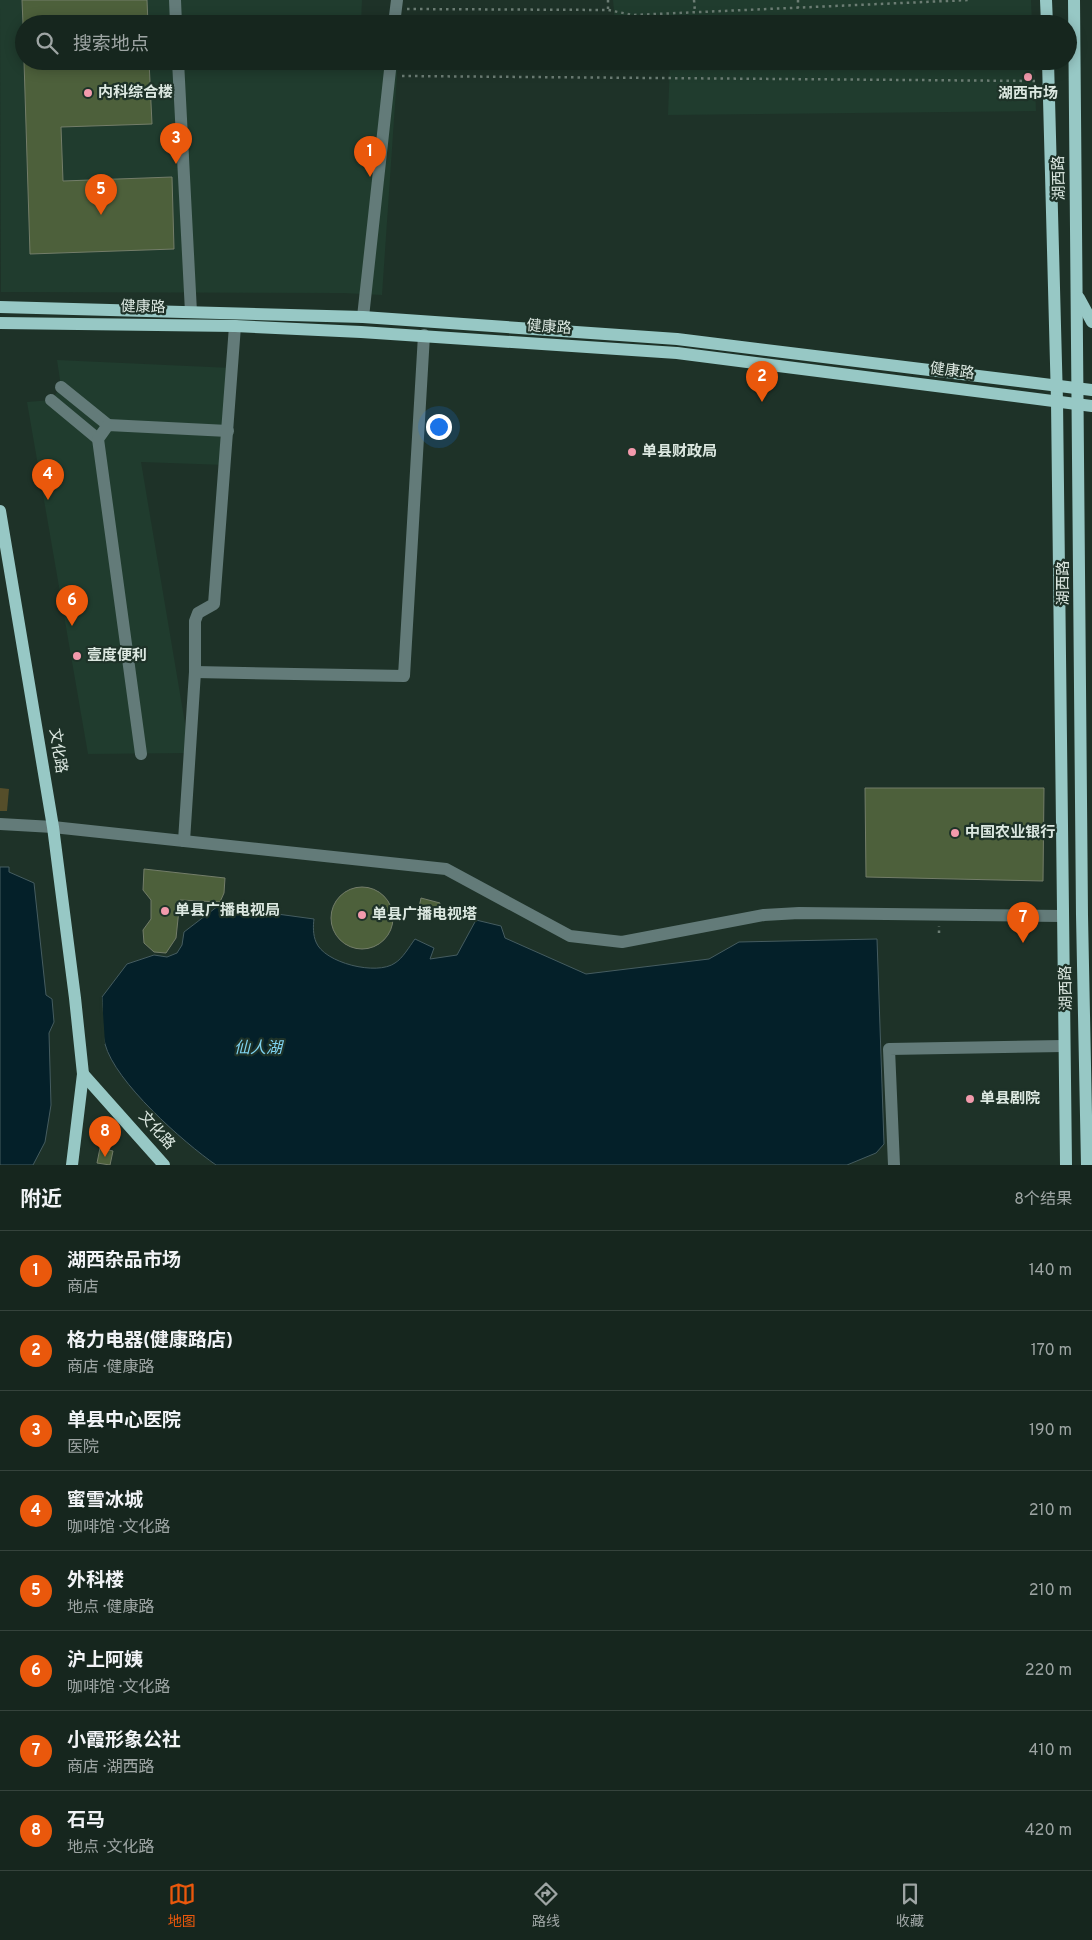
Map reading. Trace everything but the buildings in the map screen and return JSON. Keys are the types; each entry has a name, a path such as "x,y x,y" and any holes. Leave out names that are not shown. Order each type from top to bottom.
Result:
{"main road":[{"path":"1046,0 1047,15"},
{"name":"湖西路","path":"1074,0 1074,15"},
{"name":"湖西路","path":"1048,70 1057,402 1061,916 1066,1165"},
{"name":"湖西路","path":"1075,70 1088,982 1087,1165"},
{"path":"1077,294 1092,322"},
{"name":"健康路","path":"0,307 363,317 677,339 1092,390"},
{"name":"健康路","path":"0,323 235,326 424,335 677,353 1092,406"},
{"name":"文化路","path":"0,511 53,827 83,1074 164,1165"},
{"path":"72,1165 83,1074"}],"street":[{"path":"175,0 176,15"},
{"path":"178,70 191,312"},
{"path":"363,317 390,70"},
{"path":"184,841 195,672 195,621 198,613 214,604 235,326"},
{"path":"195,672 404,676 424,335"},
{"path":"61,387 108,425 228,432"},
{"path":"51,400 98,438 141,754"},
{"path":"98,438 108,425"},
{"path":"0,824 53,827 446,869 570,936 622,942 764,915 1061,916"},
{"path":"894,1165 889,1049 1063,1046"}],"path":[{"path":"608,0 608,10"},
{"path":"694,0 695,12"},
{"path":"798,0 798,8"},
{"path":"396,4 608,10 633,15 911,1 970,0"},
{"path":"389,76 1048,81"}],"shaded area":[{"path":"0,0 362,0 361,15 15,15 15,70 397,70 382,295 343,293 1,292"},
{"path":"613,0 1031,0 1032,15 614,15"},
{"name":"湖西市场","path":"670,70 1034,70 1036,111 668,115"},
{"path":"57,360 232,368 225,465 141,462 190,753 88,754 27,402 51,400 61,387"},
{"path":"0,788 9,789 7,811 0,811"}],"water":[{"path":"0,867 9,867 9,872 34,883 46,995 52,999 54,1022 49,1033 51,1105 45,1142 33,1165 0,1165"},
{"name":"仙人湖","path":"218,906 314,919 314,936 321,949 329,956 340,961 364,968 387,967 395,963 415,939 434,948 430,959 457,955 476,920 501,926 505,938 586,974 709,959 739,942 877,939 884,1144 876,1153 847,1165 216,1165 169,1127 122,1076 111,1059 105,1044 102,997 127,964 154,955 167,957 177,953 182,945 184,932"}],"pier":[{"path":"99,997 102,997 105,1044 102,1044"}],"place":[{"name":"湖西市场","path":"1028,77"},
{"name":"内科综合楼","path":"88,93"},
{"name":"单县中心医院","path":"176,164"},
{"name":"湖西杂品市场","path":"370,177"},
{"name":"外科楼","path":"101,215"},
{"name":"格力电器(健康路店)","path":"762,402"},
{"name":"单县财政局","path":"632,452"},
{"name":"蜜雪冰城","path":"48,500"},
{"name":"沪上阿姨","path":"72,626"},
{"name":"壹度便利","path":"77,656"},
{"name":"中国农业银行","path":"955,833"},
{"name":"单县广播电视局","path":"165,911"},
{"name":"单县广播电视塔","path":"362,915"},
{"name":"小霞形象公社","path":"1023,943"},
{"name":"单县剧院","path":"970,1099"},
{"name":"石马","path":"105,1157"}]}
